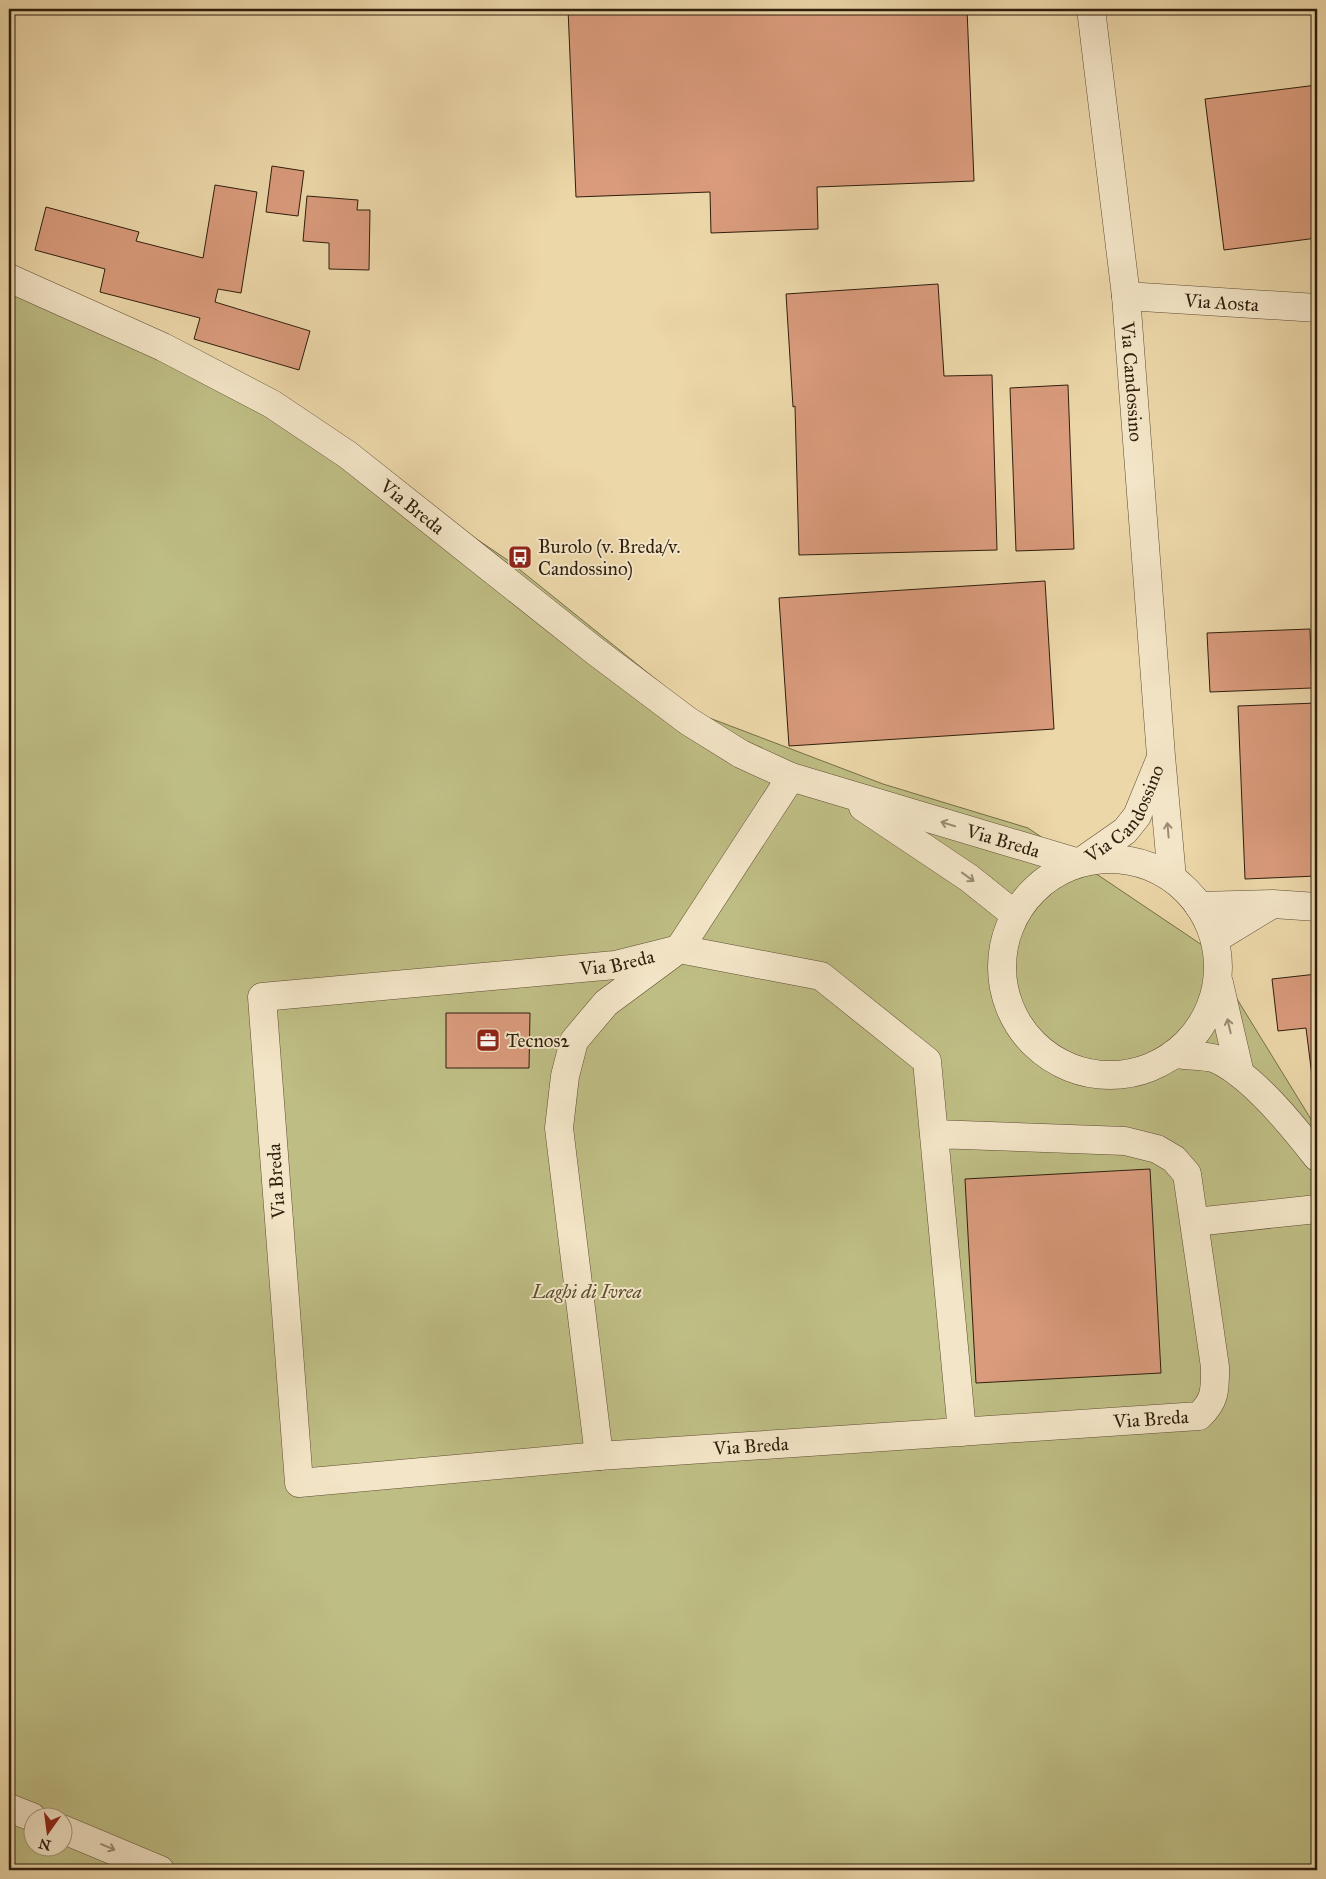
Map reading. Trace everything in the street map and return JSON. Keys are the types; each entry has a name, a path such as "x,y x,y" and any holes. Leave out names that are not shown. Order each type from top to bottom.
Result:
{"street":[{"name":"Via Candossino","path":"1091,9 1126,296 1172,878"},
{"name":"Via Breda","path":"9,278 163,347 272,404 348,455 595,651 688,721 741,754 791,777 1078,863"},
{"name":"Via Aosta","path":"1126,296 1317,308"},
{"name":"Via Candossino","path":"1078,863 1125,831 1137,816 1161,756"},
{"name":"Via Breda","path":"599,1456 559,1128 566,1076 574,1041 606,1003 680,949 791,777"},
{"name":"Via Breda","path":"840,792 969,878 1014,914"},
{"path":"1096,859 1130,860 1151,866 1172,878 1184,887 1205,915 1218,953 1218,977 1214,997 1204,1021 1193,1036 1174,1054 1152,1067 1122,1075 1108,1076 1086,1073 1052,1060 1032,1043 1015,1021 1003,991 1001,958 1003,942 1014,914 1039,884 1064,868 1078,863 1096,859"},
{"path":"1199,906 1272,904 1317,908"},
{"path":"1214,939 1272,904"},
{"name":"Via Breda","path":"934,1134 1125,1141 1157,1149 1174,1159 1187,1174 1215,1367 1215,1394 1208,1407 1199,1416 962,1432 599,1456 299,1483 262,997 614,965 680,949 821,976 927,1061 962,1432"},
{"path":"1218,977 1240,1074"},
{"path":"1174,1054 1215,1058 1240,1074 1290,1122 1317,1157"},
{"path":"1195,1222 1317,1209"},
{"path":"9,1808 22,1813"},
{"path":"72,1833 160,1870"}],"green space":[{"name":"Laghi di Ivrea","path":"9,268 265,396 509,561 699,714 883,784 1028,828 1205,947 1317,1129 1317,1870 9,1870"}],"building":[{"path":"568,9 967,9 974,181 817,187 818,229 711,233 710,192 576,197"},
{"path":"1317,85 1317,238 1224,250 1205,99"},
{"path":"272,166 304,171 298,216 266,212"},
{"path":"215,185 257,192 241,293 218,289 215,302 310,331 299,370 194,339 200,318 100,292 105,269 35,250 46,207 139,232 136,241 203,258"},
{"path":"307,196 358,200 357,210 370,210 369,270 329,269 329,243 303,241"},
{"path":"938,284 944,376 992,375 997,550 799,555 795,406 793,407 786,294"},
{"path":"1068,385 1074,549 1016,551 1010,388"},
{"path":"1317,488 1317,520 1313,489"},
{"path":"1045,581 1054,729 789,746 779,598"},
{"path":"1310,629 1312,688 1210,692 1207,633"},
{"path":"1317,703 1317,876 1245,879 1238,706"},
{"path":"1317,974 1317,1092 1314,1092 1306,1028 1278,1031 1272,979"},
{"name":"Tecnos2","path":"446,1013 530,1013 529,1068 446,1068"},
{"path":"1150,1169 1161,1373 976,1383 965,1179"}],"place":[{"name":"Burolo (v. Breda/v. Candossino)","path":"520,557"},
{"name":"Tecnos2","path":"488,1040"}]}
